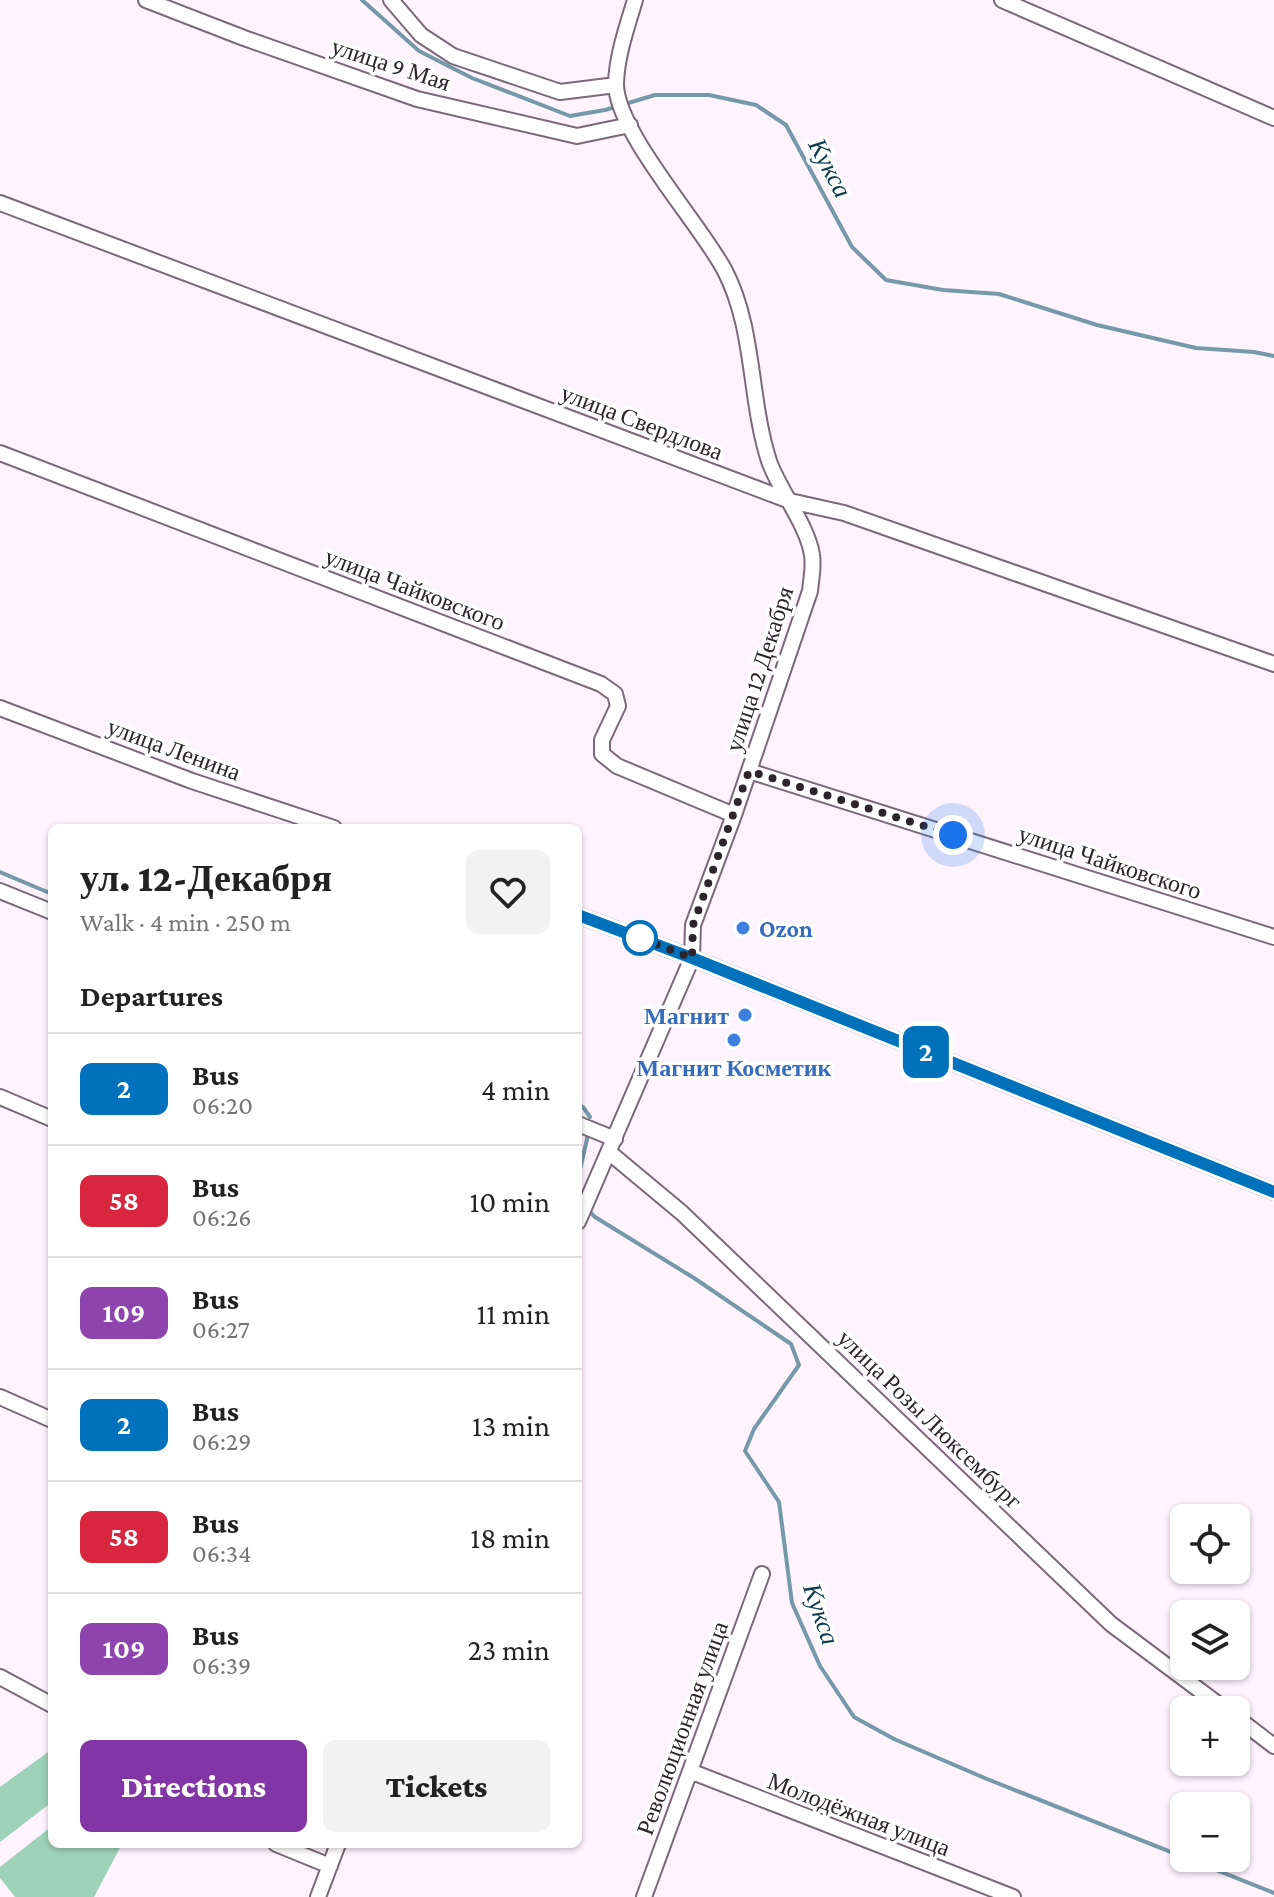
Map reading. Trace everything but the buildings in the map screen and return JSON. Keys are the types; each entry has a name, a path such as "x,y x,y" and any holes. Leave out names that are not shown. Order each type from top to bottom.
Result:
{"street":[{"name":"улица 9 Мая","path":"146,0 417,99 577,136 627,120"},
{"path":"391,0 421,35 453,56 560,92 617,91"},
{"name":"улица 12 Декабря","path":"582,1213 692,958 693,925 810,591 812,554 790,501 769,463 739,303 725,270 627,120 617,91 624,36 635,0"},
{"path":"1002,0 1274,118"},
{"name":"улица Свердлова","path":"0,203 790,501 844,513 1274,664"},
{"name":"улица Чайковского","path":"0,453 601,684 615,694 618,706 602,740 602,754 617,766 734,815"},
{"name":"улица Ленина","path":"0,708 192,781 322,824"},
{"name":"улица Чайковского","path":"749,771 1274,937"},
{"path":"0,891 48,910"},
{"path":"582,917 1274,1192"},
{"path":"0,1097 48,1117"},
{"name":"улица Розы Люксембург","path":"582,1127 612,1146 1111,1624 1207,1696"},
{"path":"0,1397 48,1418"},
{"name":"Революционная улица","path":"644,1897 762,1574"},
{"path":"0,1677 48,1703"},
{"path":"1250,1728 1274,1746"},
{"name":"Молодёжная улица","path":"690,1771 1013,1897"},
{"path":"286,1848 330,1866"},
{"path":"318,1897 337,1848"}],"green space":[{"path":"48,1752 48,1805 0,1842 0,1787"},
{"path":"48,1829 48,1848 120,1848 94,1897 15,1897 0,1878 0,1867"}],"waterway":[{"name":"Кукса","path":"362,0 419,51 472,78 570,116 605,110 655,95 709,95 756,105 786,125 852,247 886,280 943,290 999,294 1097,325 1196,348 1274,356"},
{"name":"Кукса","path":"0,872 48,892"},
{"name":"Кукса","path":"582,1107 590,1117"},
{"name":"Кукса","path":"582,1161 588,1135"},
{"name":"Кукса","path":"588,1210 791,1344 799,1365 754,1429 745,1451 779,1502 792,1603 820,1666 854,1717 894,1739 987,1779 1274,1893"}],"bus line":[{"name":"2","path":"582,917 1274,1192"}],"place":[{"name":"Ozon","path":"743,928"},
{"name":"Магнит","path":"745,1015"},
{"name":"Магнит Косметик","path":"734,1040"}],"route":[{"path":"640,938 635,936 692,958 693,925 749,771 953,835"}]}
